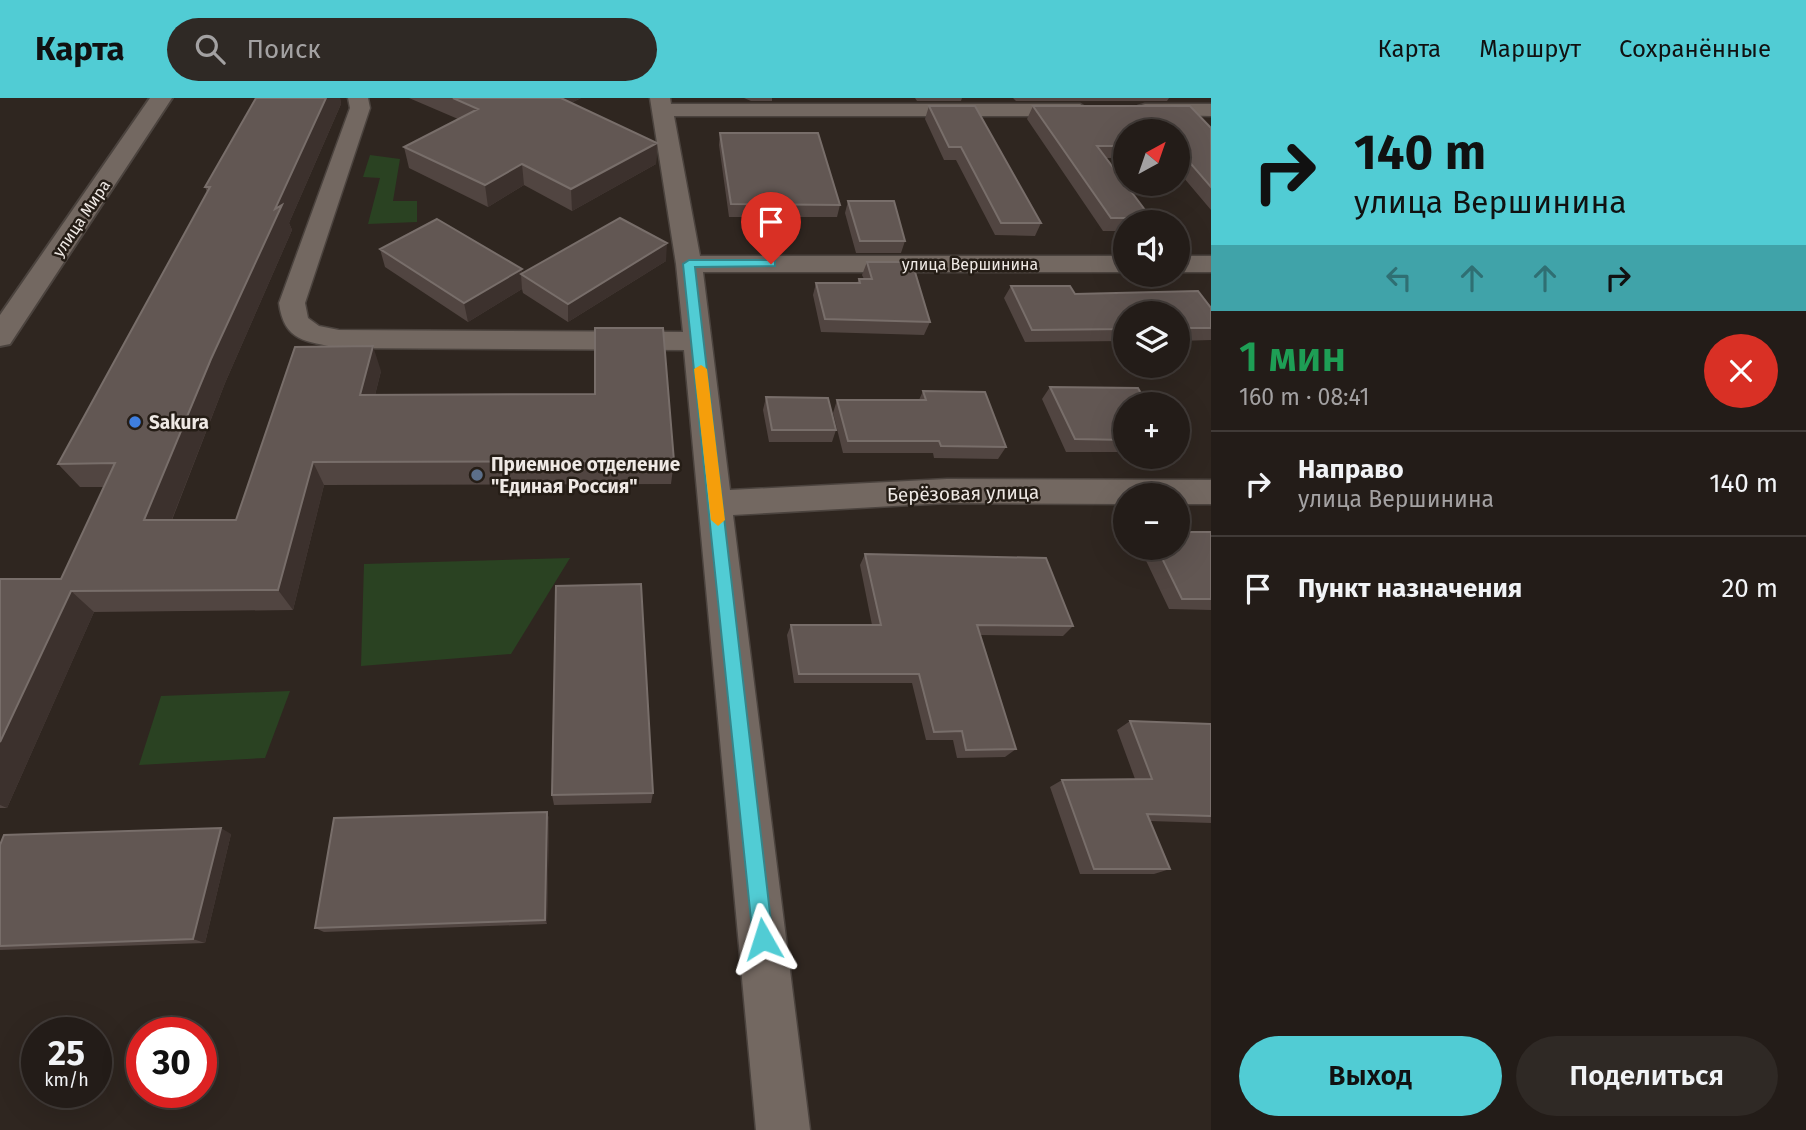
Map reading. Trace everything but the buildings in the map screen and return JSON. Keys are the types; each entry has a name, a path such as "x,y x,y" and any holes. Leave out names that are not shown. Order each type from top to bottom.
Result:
{"street":[{"name":"улица Мира","path":"0,337 161,98"},
{"path":"358,98 360,108 292,303 295,322 310,333 338,339 697,341"},
{"path":"783,1130 689,264 661,104 1101,110"},
{"path":"1129,110 1211,110"},
{"name":"улица Вершинина","path":"689,264 1113,264"},
{"path":"1190,264 1211,264"},
{"name":"Берёзовая улица","path":"716,503 947,491 1211,492"}],"green space":[{"path":"370,155 400,159 393,201 417,201 417,222 368,224 380,178 363,177"},
{"path":"570,558 511,654 361,666 364,564"},
{"path":"290,691 265,758 139,765 161,696"}],"slow traffic":[{"path":"701,369 718,520"}],"place":[{"name":"Sakura","path":"135,422"},
{"name":"Приемное отделение \"Единая Россия\"","path":"477,475"}],"route":[{"path":"763,939 689,264 771,264"}]}
